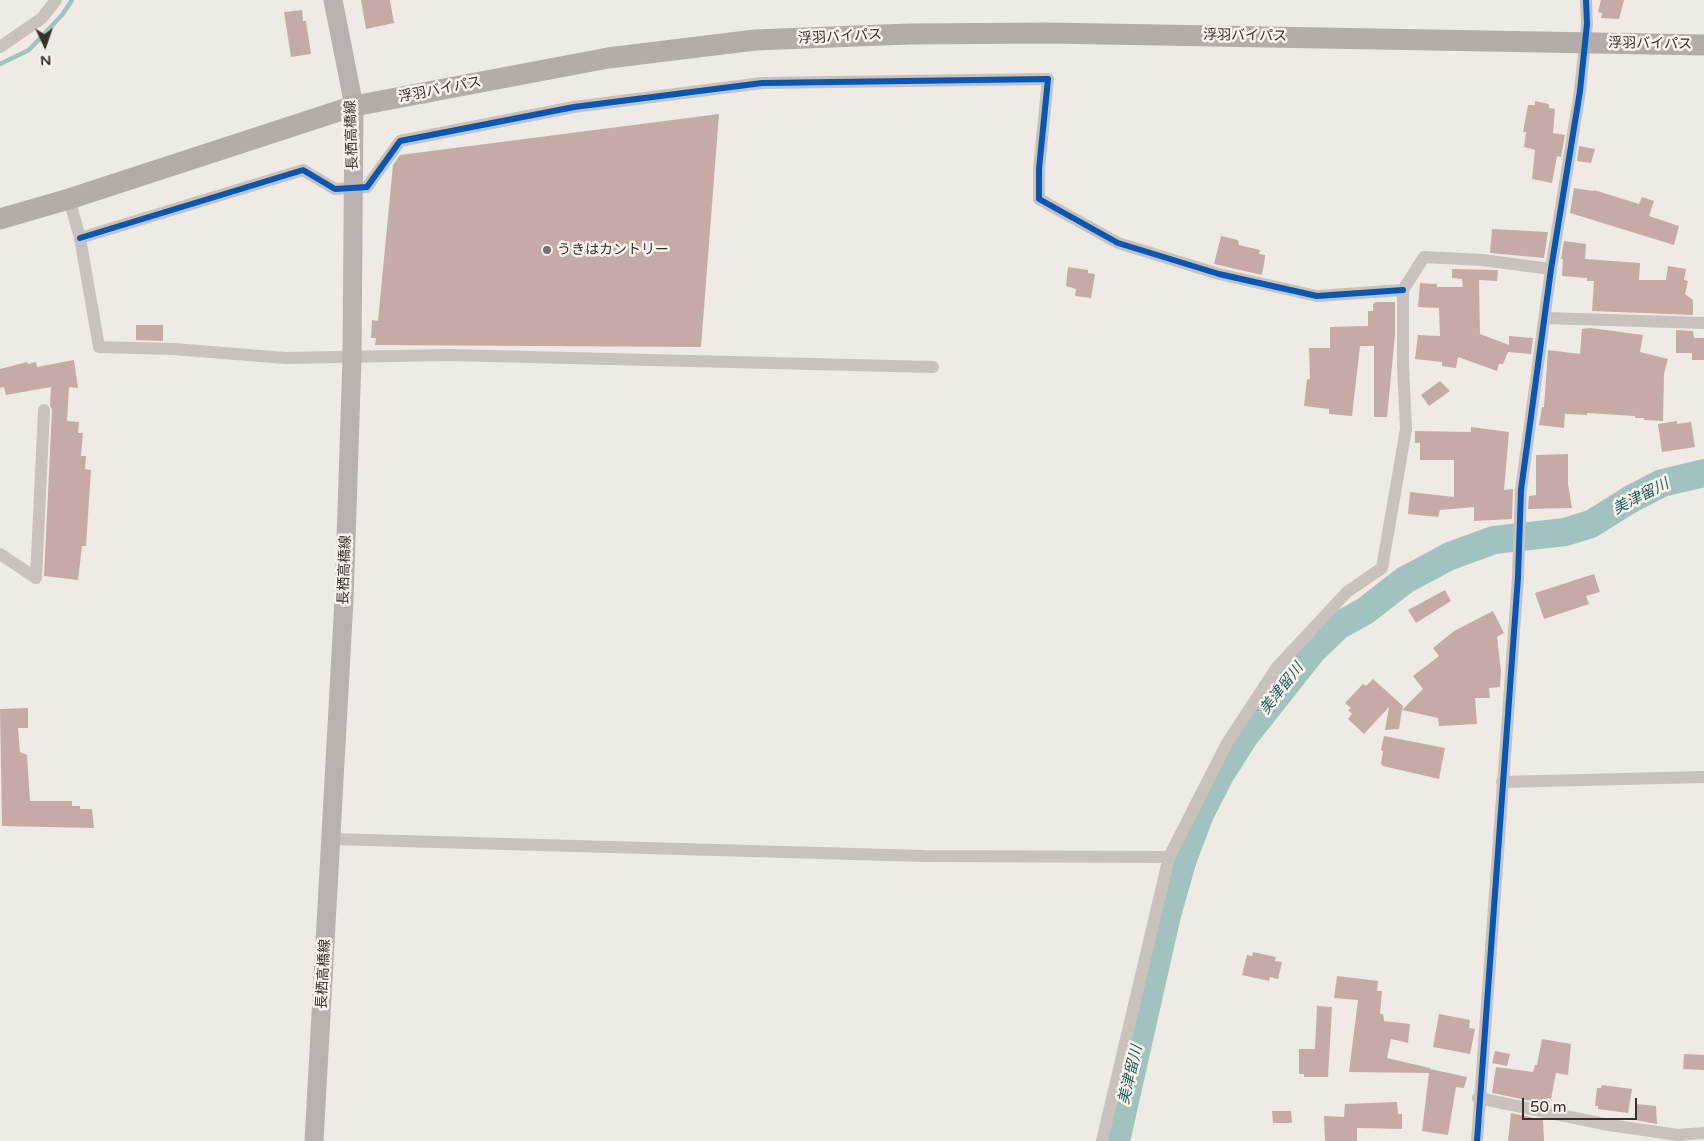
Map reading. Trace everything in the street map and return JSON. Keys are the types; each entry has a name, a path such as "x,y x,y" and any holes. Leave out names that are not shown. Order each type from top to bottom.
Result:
{"highway":[{"name":"浮羽バイパス","path":"0,218 69,199 354,106 608,58 765,40 909,34 1049,33 1704,45"}],"main road":[{"name":"長栖高橋線","path":"314,1141 344,600 352,358 354,106 333,0"}],"street":[{"path":"0,47 42,18 56,0"},
{"path":"1477,1141 1478,1098 1518,577 1521,490 1546,318 1551,269 1580,91 1587,24 1586,0"},
{"path":"80,238 303,170 335,189 366,187 400,141 574,107 762,83 1048,79 1039,169 1039,199 1118,243 1219,274 1317,296 1404,290"},
{"path":"69,199 80,238 99,347 174,349 285,358 449,355 933,367"},
{"path":"1102,1141 1169,857 1227,742 1277,667 1347,592 1382,568 1406,429 1403,364 1404,290 1424,257 1482,260 1551,269"},
{"path":"1546,318 1704,323"},
{"path":"0,554 36,578 44,410"},
{"path":"1502,782 1704,777"},
{"path":"332,839 924,856 1169,857"},
{"path":"1478,1098 1610,1125 1678,1134 1704,1134"}],"building":[{"path":"361,0 390,0 394,23 366,29"},
{"path":"1601,0 1624,0 1619,19 1601,18 1602,13 1598,12"},
{"path":"302,10 303,21 306,21 311,54 291,57 284,12"},
{"path":"1535,101 1549,104 1549,108 1555,109 1553,133 1565,135 1561,157 1557,156 1552,183 1532,179 1535,150 1524,147 1526,132 1523,132 1528,105 1535,105"},
{"name":"うきはカントリー","path":"719,114 701,347 375,345 376,338 371,338 372,320 378,321 393,165 400,155"},
{"path":"1579,146 1595,149 1591,163 1577,161"},
{"path":"1574,188 1594,190 1639,204 1642,197 1654,201 1649,216 1679,226 1674,245 1570,213"},
{"path":"1492,229 1548,232 1544,258 1490,253"},
{"path":"1221,236 1238,240 1239,245 1260,250 1259,254 1265,255 1262,275 1214,264"},
{"path":"1564,241 1586,244 1585,259 1640,263 1639,280 1666,280 1668,266 1686,269 1684,280 1688,281 1685,294 1693,300 1693,315 1592,311 1594,281 1587,281 1587,278 1562,276 1563,259 1561,259"},
{"path":"1068,267 1088,270 1088,273 1095,274 1091,298 1075,296 1076,289 1066,286"},
{"path":"1452,269 1498,270 1497,281 1479,280 1480,334 1509,345 1509,336 1533,338 1531,354 1508,352 1503,364 1499,364 1497,371 1458,357 1456,368 1442,366 1442,362 1415,359 1418,335 1440,336 1439,308 1418,307 1420,283 1437,284 1437,287 1463,287 1462,279 1452,278"},
{"path":"1376,302 1395,302 1395,335 1387,417 1374,417 1374,346 1360,346 1352,416 1329,414 1329,409 1304,406 1307,379 1310,379 1309,348 1330,348 1330,327 1368,326 1368,311 1373,311 1373,304"},
{"path":"136,325 163,325 163,341 136,340"},
{"path":"1591,328 1643,335 1640,352 1668,359 1664,374 1663,421 1644,420 1644,418 1635,418 1635,416 1587,413 1587,415 1565,414 1564,428 1539,425 1542,407 1544,407 1548,350 1580,354 1582,329"},
{"path":"1676,330 1693,331 1694,338 1704,338 1704,360 1692,360 1692,353 1676,353"},
{"path":"74,360 78,388 69,387 67,421 79,422 78,433 83,433 81,456 86,456 85,469 91,470 86,546 82,546 78,580 44,576 52,410 50,405 51,387 6,395 4,387 0,388 0,369 27,362 28,364 36,362 37,367"},
{"path":"1440,381 1450,391 1429,406 1421,395"},
{"path":"1677,421 1677,424 1691,422 1695,447 1662,452 1658,424"},
{"path":"1471,427 1509,432 1504,490 1513,489 1512,519 1474,521 1474,507 1440,510 1438,517 1408,514 1410,492 1454,497 1454,460 1420,460 1420,443 1415,443 1415,431 1471,432"},
{"path":"1568,454 1568,484 1572,508 1528,509 1529,496 1536,495 1536,455"},
{"path":"1594,574 1600,592 1586,596 1589,604 1544,619 1535,593"},
{"path":"1445,590 1451,601 1416,623 1408,610"},
{"path":"1493,611 1504,633 1497,637 1501,671 1500,687 1489,688 1490,698 1475,698 1477,724 1439,726 1438,718 1402,710 1423,689 1413,676 1439,656 1433,648 1454,631"},
{"path":"1373,679 1403,706 1399,729 1385,730 1389,707 1364,734 1348,719 1352,714 1348,710 1351,708 1345,703 1363,684 1366,686"},
{"path":"28,708 28,728 18,728 20,752 27,755 30,801 72,801 72,806 80,806 80,809 92,809 94,828 2,826 0,709"},
{"path":"1384,736 1445,748 1439,779 1383,766 1381,764 1383,751 1381,750"},
{"path":"1253,952 1276,957 1275,961 1282,962 1278,979 1270,977 1269,981 1242,975 1247,955 1252,956"},
{"path":"1337,976 1378,981 1377,991 1382,991 1380,1014 1383,1014 1384,1021 1410,1024 1408,1043 1391,1039 1387,1058 1467,1077 1464,1088 1456,1087 1448,1135 1422,1131 1429,1073 1349,1072 1358,1000 1334,998"},
{"path":"1317,1006 1332,1007 1328,1077 1304,1077 1304,1074 1299,1074 1299,1049 1315,1049"},
{"path":"1439,1014 1470,1020 1469,1028 1475,1029 1470,1054 1433,1047"},
{"path":"1542,1039 1571,1044 1568,1075 1556,1073 1551,1099 1547,1098 1546,1104 1492,1093 1496,1067 1533,1072 1535,1065 1537,1065"},
{"path":"1495,1051 1510,1054 1507,1066 1492,1063"},
{"path":"1684,1054 1704,1055 1704,1070 1683,1069"},
{"path":"1602,1085 1632,1089 1628,1113 1598,1109 1598,1106 1595,1106 1597,1088 1601,1088"},
{"path":"1397,1102 1398,1114 1402,1114 1402,1129 1357,1128 1357,1141 1325,1141 1324,1116 1344,1117 1345,1104"},
{"path":"1636,1104 1656,1106 1657,1124 1635,1120"},
{"path":"1272,1111 1291,1111 1292,1123 1273,1123"},
{"path":"1511,1113 1543,1120 1544,1141 1508,1141"}],"waterway":[{"path":"0,64 29,50 62,15 72,0"},
{"name":"美津留川","path":"1116,1141 1167,915 1183,859 1200,814 1220,775 1244,737 1312,651 1338,626 1365,611 1405,580 1450,556 1494,540 1565,532 1591,524 1631,499 1662,483 1704,473"}],"cycle path":[{"path":"1477,1141 1518,577 1521,490 1551,269 1580,91 1587,24 1586,0"},
{"path":"80,238 303,170 335,189 367,187 400,141 574,107 762,83 1048,79 1039,169 1039,199 1118,243 1219,274 1317,296 1403,290"}],"place":[{"name":"うきはカントリー","path":"547,250"}]}
